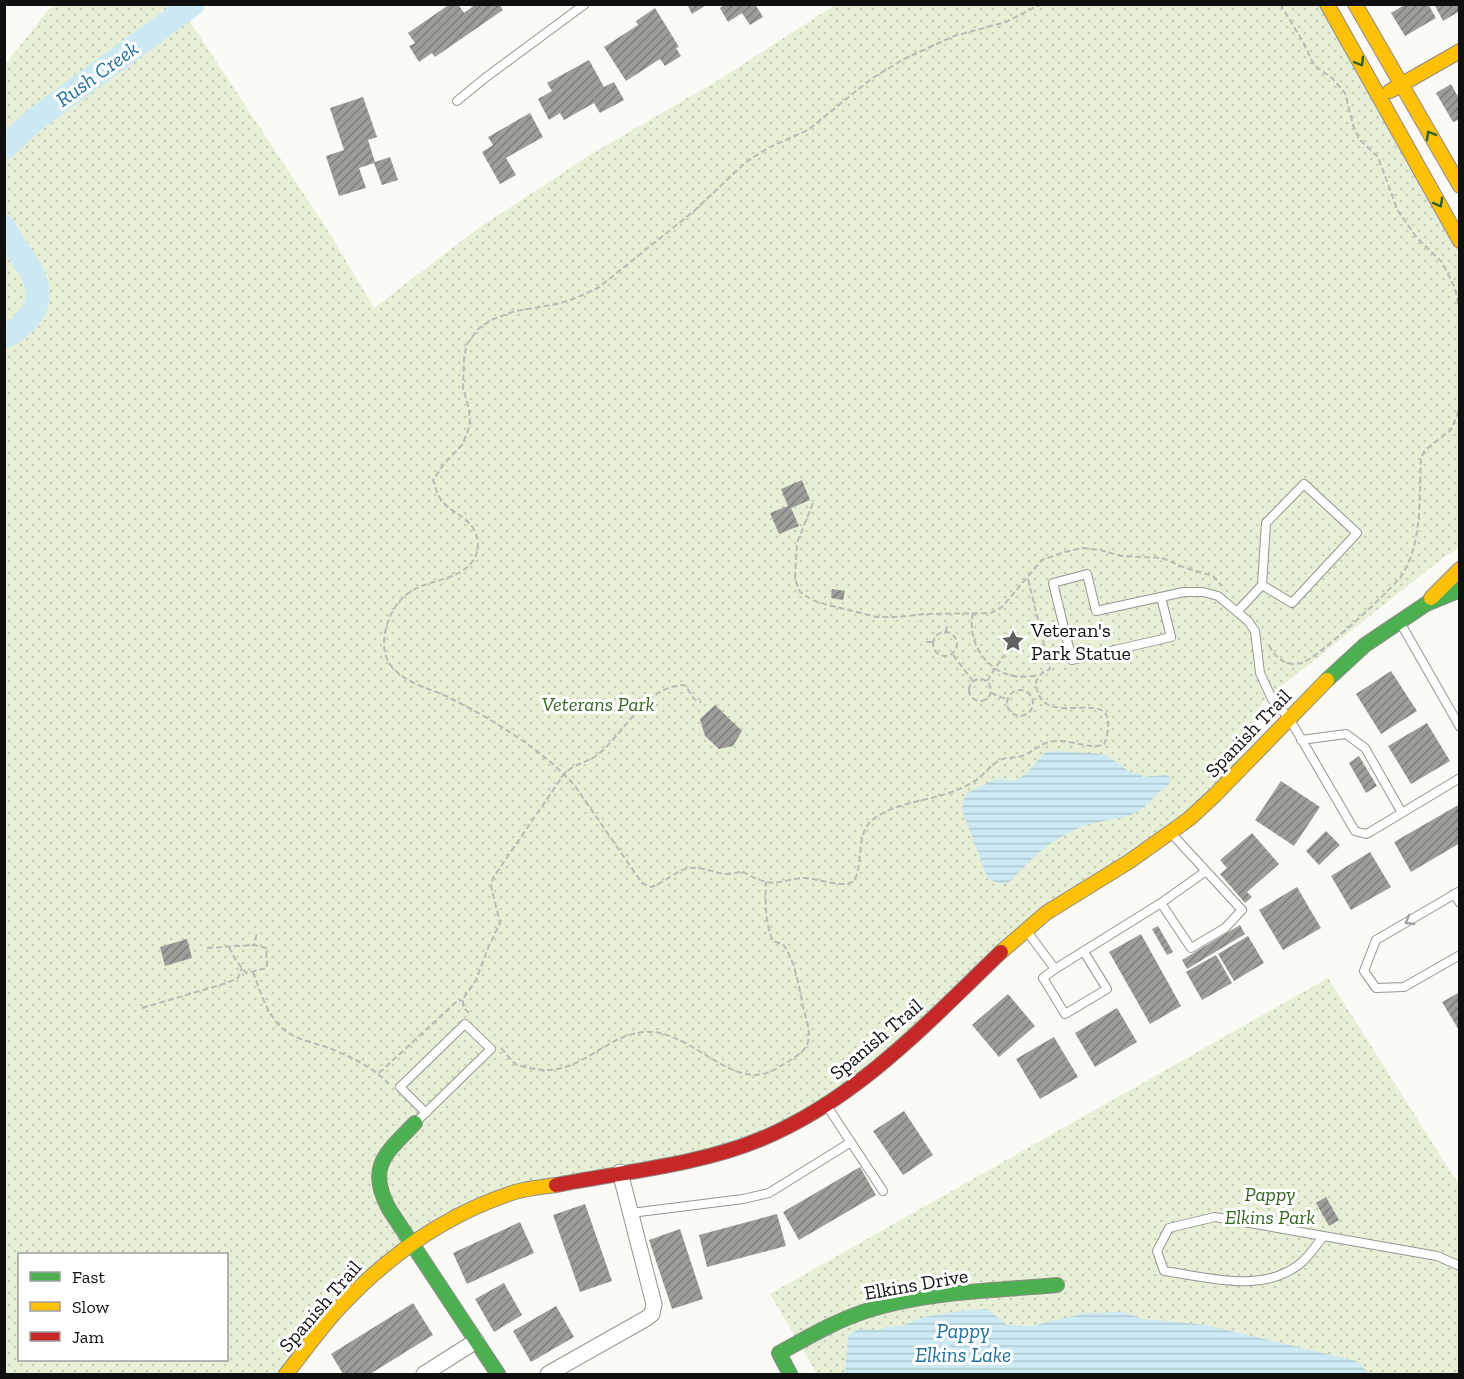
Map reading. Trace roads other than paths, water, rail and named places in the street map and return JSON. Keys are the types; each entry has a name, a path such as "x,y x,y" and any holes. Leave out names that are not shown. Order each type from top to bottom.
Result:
{"street":[{"path":"1327,4 1460,241"},
{"path":"1355,4 1460,186"},
{"path":"1380,96 1460,51"},
{"name":"Spanish Trail","path":"1426,604 1460,568"},
{"name":"Spanish Trail","path":"286,1374 339,1308 378,1269 411,1243 446,1221 516,1192 711,1156 761,1139 809,1115 857,1085 905,1044 1046,913 1130,861 1215,795 1289,718 1365,645 1426,604 1460,590"},
{"path":"415,1123 387,1153 379,1172 379,1190 411,1243 498,1374"},
{"path":"548,1374 652,1314 654,1304 621,1172"},
{"name":"Elkins Drive","path":"790,1374 779,1353 832,1324 865,1311 888,1304 948,1295 1058,1285"},
{"path":"424,1374 476,1341"}],"lane":[{"path":"458,101 485,78 585,4"},
{"path":"1237,612 1262,585 1266,523 1304,484 1357,533 1292,603 1262,585"},
{"path":"1161,597 1170,637 1072,660 1053,583 1087,574 1096,611 1184,592 1203,592 1218,596 1248,621 1254,631 1260,673 1272,699 1289,718 1355,831 1366,834 1370,832 1460,778"},
{"path":"1399,621 1460,727"},
{"path":"1301,740 1346,734 1365,748 1402,813"},
{"path":"1161,903 1191,948 1225,928 1242,909 1170,832"},
{"path":"1084,952 1107,989 1065,1014 1043,978 1161,903 1206,871"},
{"path":"1460,903 1457,893 1376,940 1364,971 1376,988 1404,987 1460,955"},
{"path":"1026,930 1055,969"},
{"path":"415,1123 426,1113 491,1049 465,1024 400,1087 426,1113"},
{"path":"826,1104 883,1191"},
{"path":"631,1214 743,1199 769,1192 851,1142"},
{"path":"1323,1237 1302,1263 1269,1280 1246,1282 1164,1271 1157,1251 1169,1228 1215,1216 1437,1256 1460,1266"}],"water":[{"path":"1045,752 1103,755 1143,777 1166,775 1171,778 1168,786 1137,812 1084,826 1061,837 1034,857 1008,883 1001,884 988,879 962,810 963,800 967,793 997,779 1015,781 1027,773"},
{"name":"Pappy Elkins Lake","path":"987,1309 1007,1325 1031,1326 1086,1313 1123,1312 1143,1319 1206,1325 1356,1361 1370,1374 845,1374 848,1336 858,1329 880,1330 885,1327 901,1326 924,1317"}],"waterway":[{"name":"Rush Creek","path":"4,148 33,121 193,4"},
{"name":"Rush Creek","path":"4,227 32,273 37,289 35,307 31,314 20,327 4,337"}],"place":[{"name":"Veteran's Park Statue","path":"1013,641"}],"park label":[{"name":"Veterans Park","path":"598,704"},
{"name":"Pappy Elkins Park","path":"1270,1206"}]}
